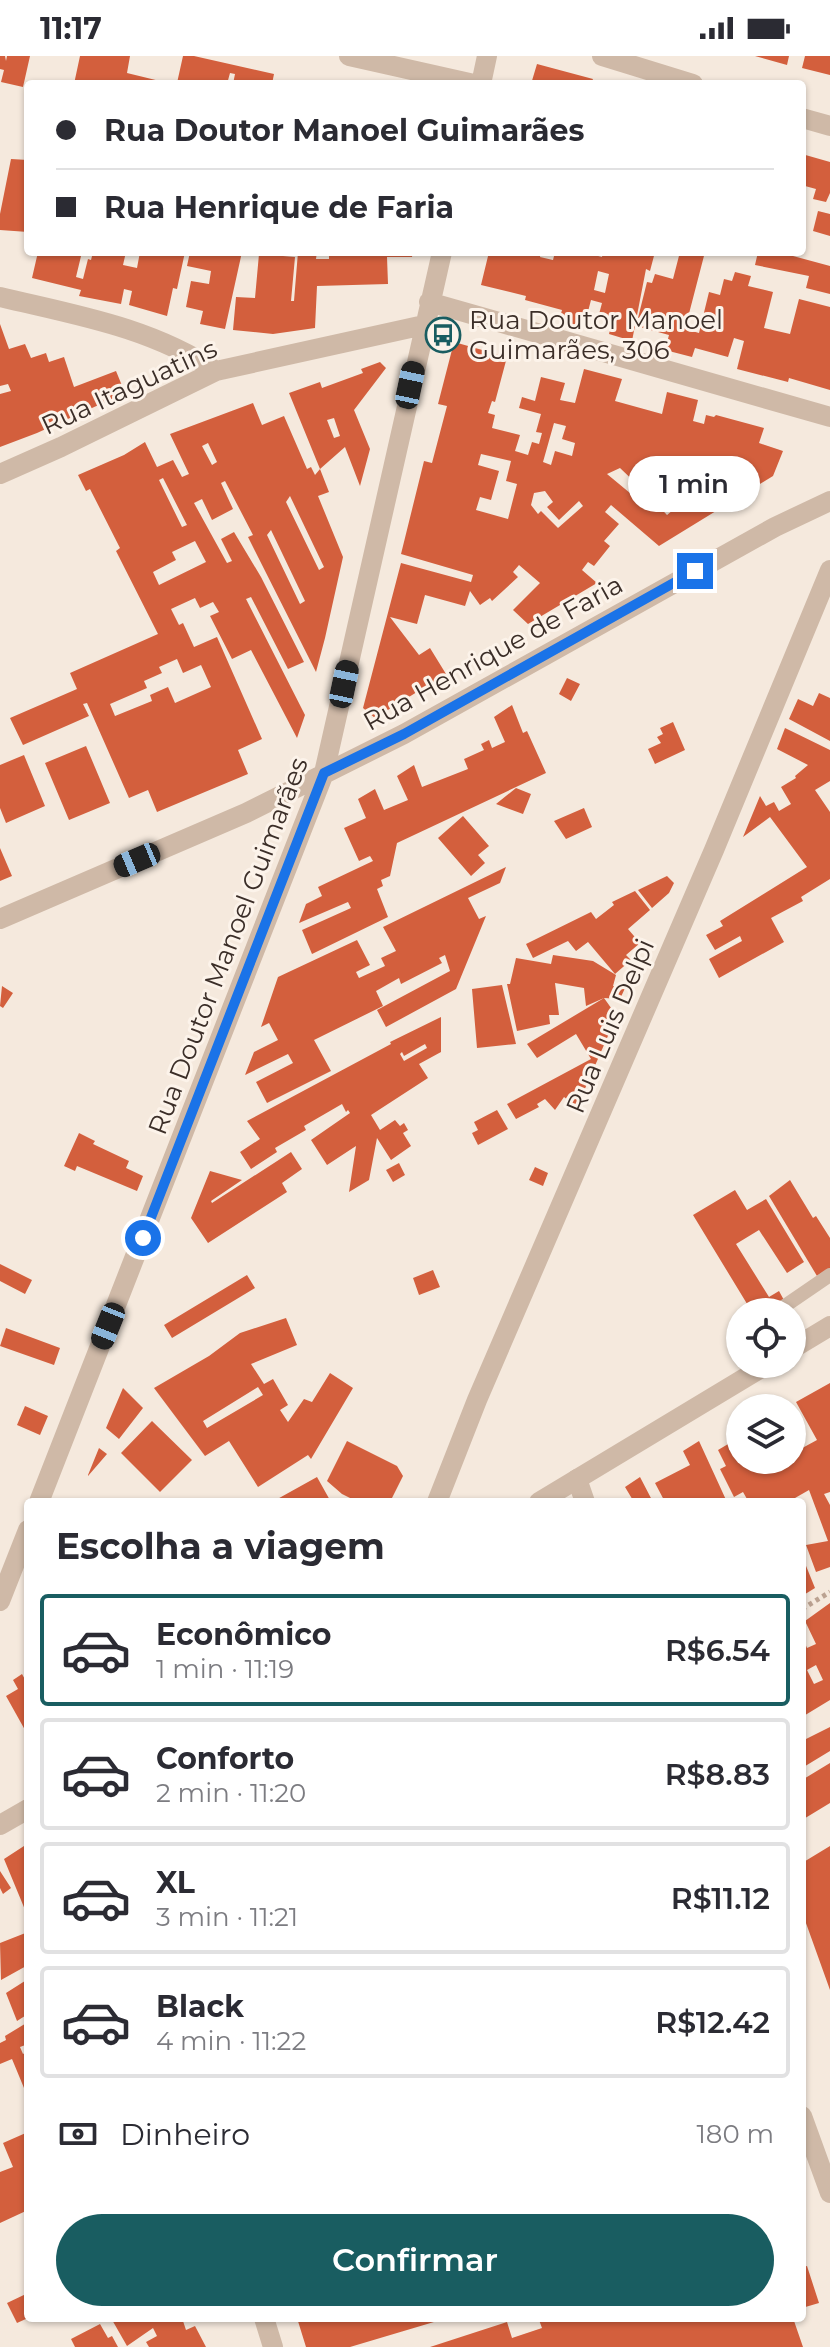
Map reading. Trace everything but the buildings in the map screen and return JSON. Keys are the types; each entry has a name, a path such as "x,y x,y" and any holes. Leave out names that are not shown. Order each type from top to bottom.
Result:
{"street":[{"path":"349,56 456,80"},
{"path":"482,80 487,56"},
{"path":"602,56 680,80"},
{"path":"806,119 830,126"},
{"name":"Rua Doutor Manoel Guimarães","path":"41,1498 324,773 441,256"},
{"path":"0,297 122,326 188,353 216,371"},
{"path":"429,302 830,417"},
{"name":"Rua Itaguatins","path":"0,474 216,371 424,325"},
{"name":"Rua Henrique de Faria","path":"0,919 246,813 404,734 775,527 830,501"},
{"name":"Rua Luis Delpi","path":"439,1498 477,1400 714,850 830,570"},
{"path":"806,1341 830,1326"},
{"path":"546,1498 745,1378"},
{"path":"577,1479 584,1498"},
{"path":"0,1601 24,1540"},
{"path":"0,1825 24,1811"},
{"path":"806,2127 830,2193"},
{"path":"265,2322 273,2347"}],"lane":[{"path":"796,1298 830,1275"}],"path":[{"path":"806,1607 830,1592"}],"place":[{"name":"Rua Doutor Manoel Guimarães, 306","path":"443,335"}],"route":[{"path":"143,1238 324,773 404,734 695,571"}]}
